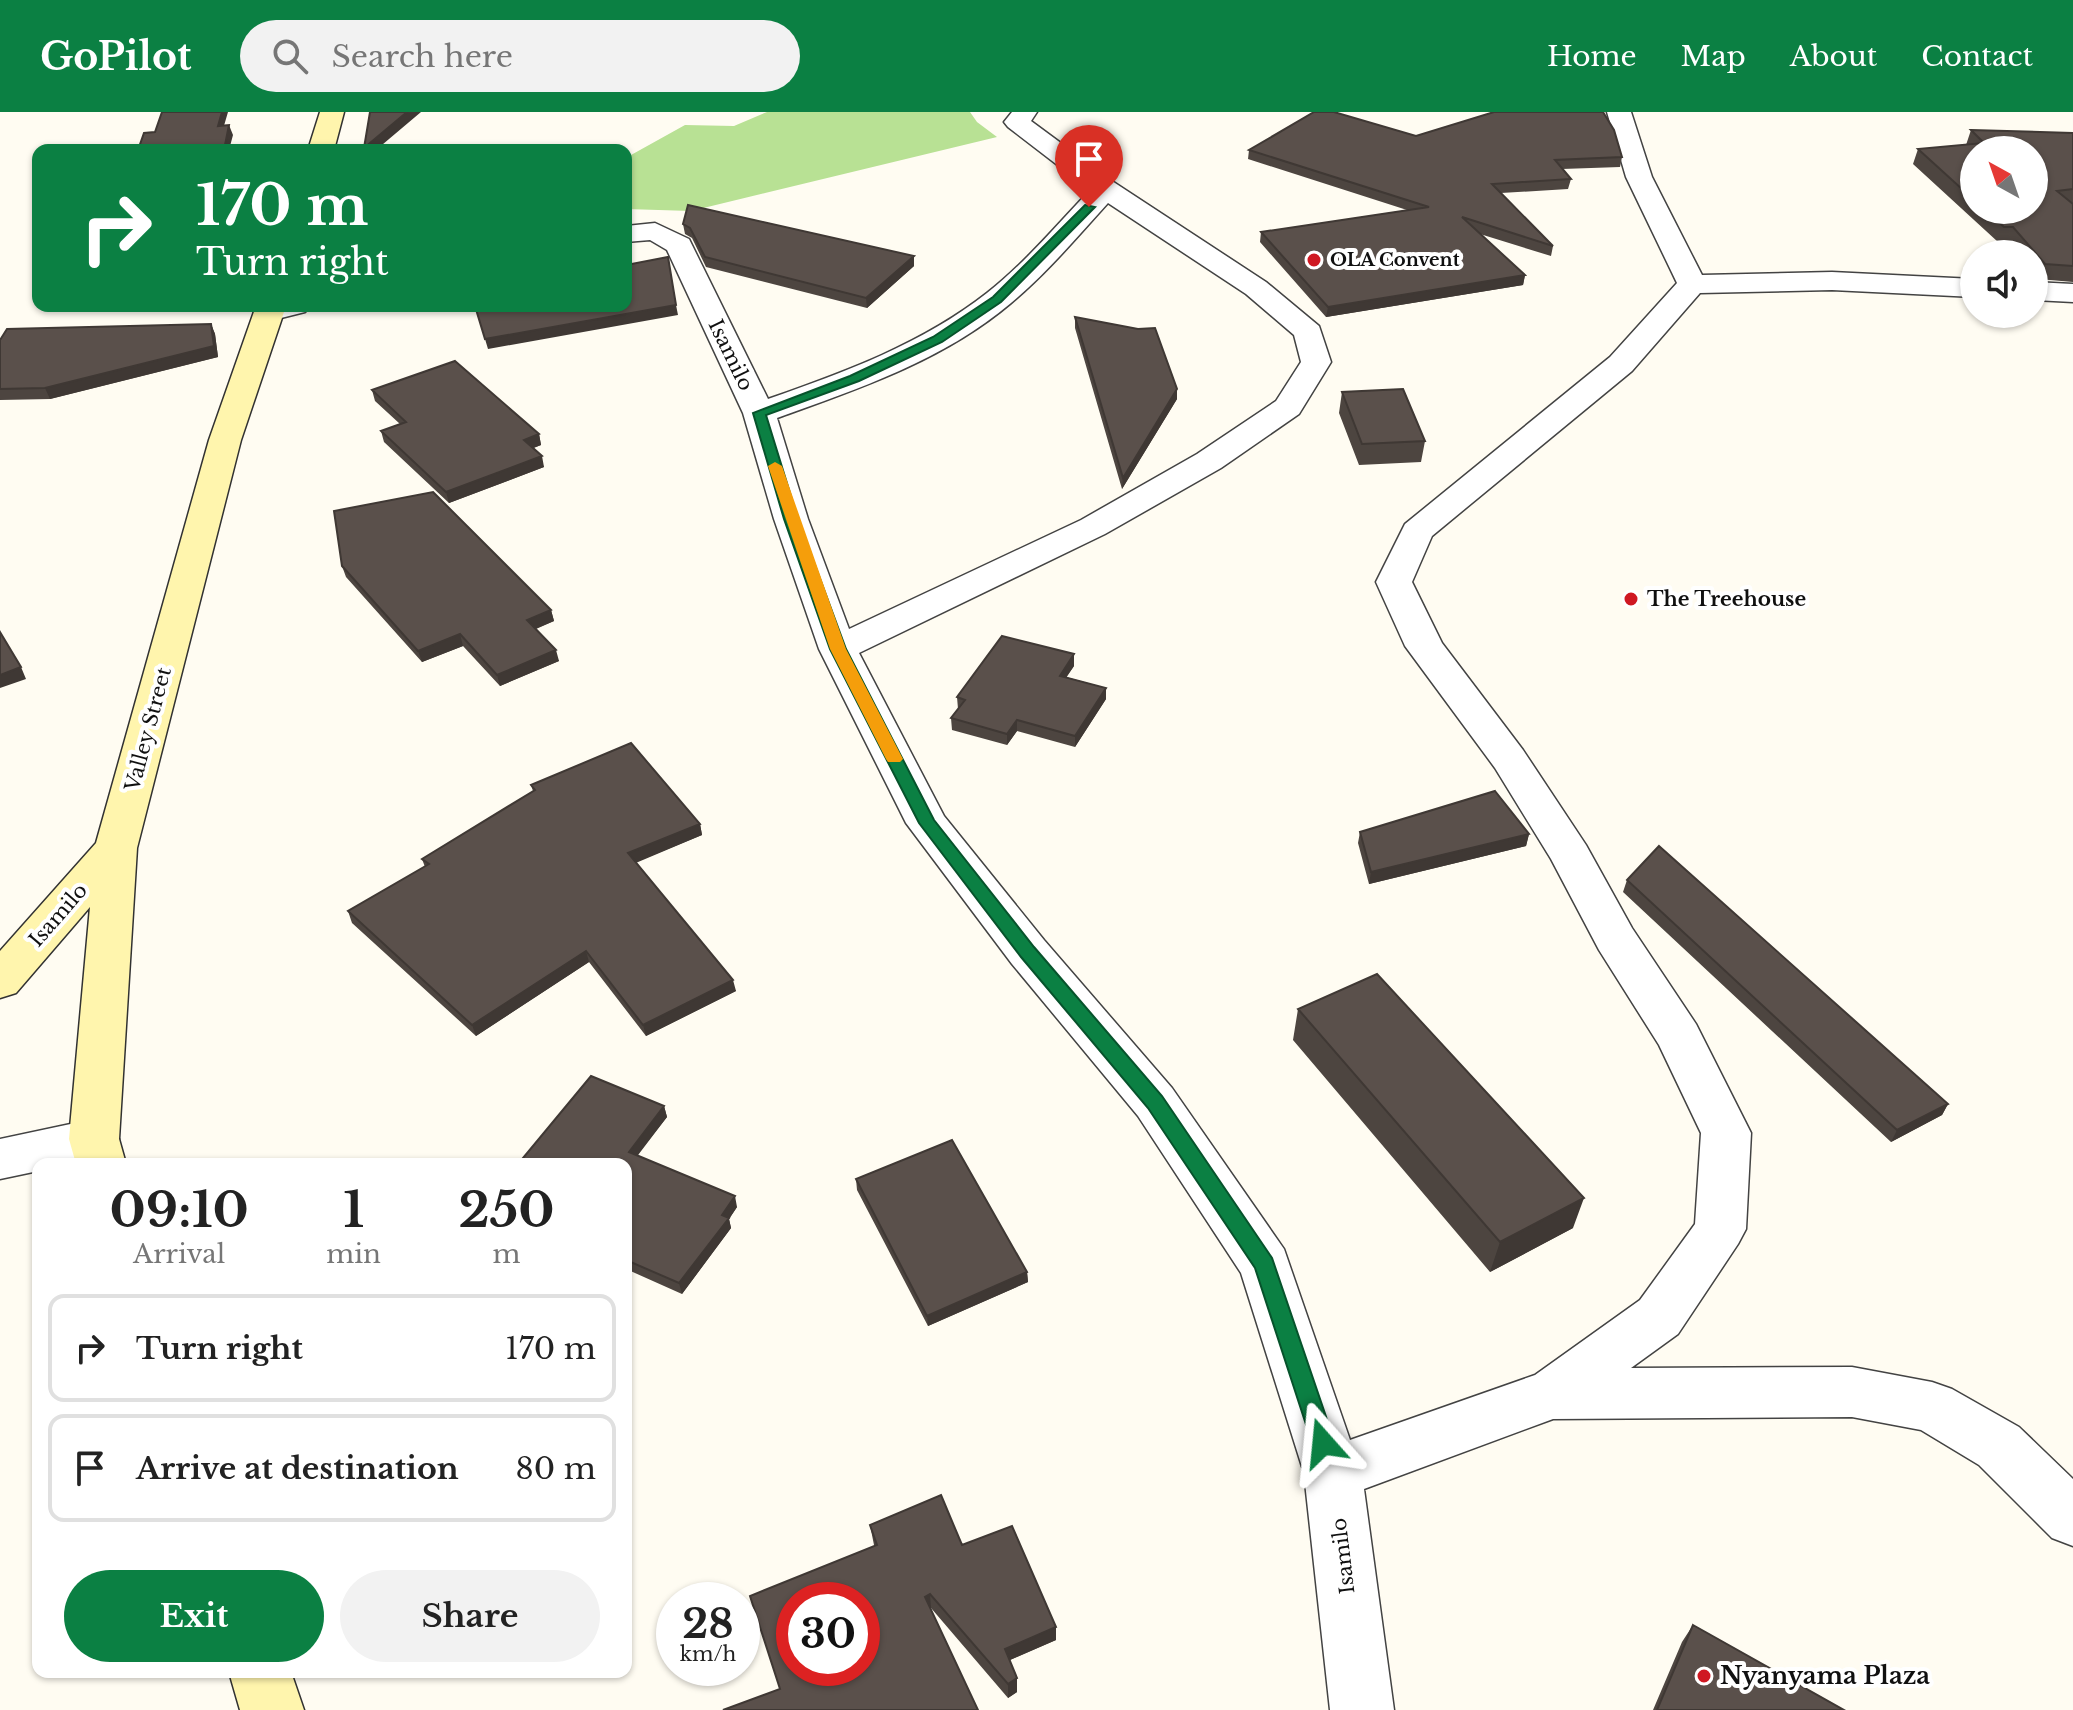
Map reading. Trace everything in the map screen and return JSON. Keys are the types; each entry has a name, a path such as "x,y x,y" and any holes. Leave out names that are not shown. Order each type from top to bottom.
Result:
{"main road":[{"path":"323,144 332,112"},
{"name":"Valley Street","path":"98,1152 116,848 225,440 276,312"},
{"name":"Isamilo","path":"0,981 116,848"},
{"path":"262,1678 272,1710"}],"street":[{"path":"838,649 1093,527 1209,461 1288,407 1316,362 1308,332 1256,288 1106,189 1017,122 1025,112"},
{"path":"1619,112 1639,177 1692,284"},
{"path":"759,413 854,379 937,339 997,300 1106,189"},
{"name":"Isamilo","path":"632,233 655,231 679,245 759,413 791,519 838,649 927,823 1028,952 1155,1102 1265,1265 1333,1473 1362,1710"},
{"path":"1333,1473 1553,1394 1659,1317 1720,1229 1726,1133 1679,1037 1615,938 1571,856 1509,759 1424,646 1394,582 1417,531 1621,364 1692,284 1832,281 1960,287"},
{"path":"2048,292 2073,293"},
{"path":"0,1159 98,1152"},
{"path":"1553,1394 1852,1392 1932,1407 1999,1446 2073,1518"}],"green space":[{"path":"767,112 970,112 977,122 997,137 691,211 632,209 632,154 685,125 734,126"}],"building":[{"path":"162,112 222,112 218,126 229,125 225,144 140,144 144,133 155,132"},
{"path":"370,112 407,112 369,144 365,144"},
{"path":"1314,112 1334,112 1416,136 1494,112 1603,112 1614,130 1622,157 1555,160 1571,179 1492,184 1553,246 1462,217 1525,275 1328,307 1261,232 1429,207 1249,150"},
{"path":"1971,130 2073,133 2073,189 2057,191 2073,204 2073,266 2048,264 2048,240 2024,240 2013,227 2001,224 2048,224 2048,136 1977,136"},
{"path":"1960,145 1960,187 1918,149"},
{"path":"688,205 914,256 866,298 705,257 690,228 683,224"},
{"path":"668,257 676,305 485,339 477,312 632,312 632,264"},
{"path":"1075,317 1138,329 1155,328 1177,389 1123,478"},
{"path":"211,324 214,346 45,388 0,389 0,340 7,329"},
{"path":"455,361 539,434 524,440 542,456 446,492 381,431 406,422 372,390"},
{"path":"1403,389 1425,441 1362,444 1342,392"},
{"path":"433,492 551,610 527,620 556,650 497,675 460,634 418,651 342,566 334,511"},
{"path":"0,632 21,667 0,675"},
{"path":"1002,636 1074,654 1060,676 1106,688 1075,736 1017,720 1007,734 951,718 965,700 957,697"},
{"path":"631,743 700,824 628,853 733,980 643,1025 586,951 472,1025 348,911 429,864 422,859 535,790 531,785"},
{"path":"1495,791 1529,834 1371,872 1360,832"},
{"path":"1659,846 1948,1104 1897,1130 1627,880"},
{"path":"1377,974 1584,1198 1500,1242 1298,1009"},
{"path":"591,1076 664,1106 629,1152 735,1196 722,1215 729,1218 679,1283 632,1263 632,1158 523,1158"},
{"path":"952,1140 1027,1272 927,1316 856,1179"},
{"path":"941,1495 962,1545 1012,1526 1056,1627 1005,1649 1017,1678 1008,1684 930,1594 925,1597 978,1710 723,1710 780,1689 779,1686 880,1686 880,1582 785,1582 877,1545 870,1525"},
{"path":"776,1586 776,1677 760,1627 760,1592"},
{"path":"1693,1625 1844,1710 1657,1710"}],"slow traffic":[{"path":"775,466 838,649 894,759"}],"place":[{"name":"OLA Convent","path":"1314,260"},
{"name":"The Treehouse","path":"1631,599"},
{"name":"Nyanyama Plaza","path":"1704,1676"}],"route":[{"path":"1089,207 997,300 937,339 854,379 759,413 791,519 838,649 927,823 1028,952 1155,1102 1265,1265 1323,1443"}]}
